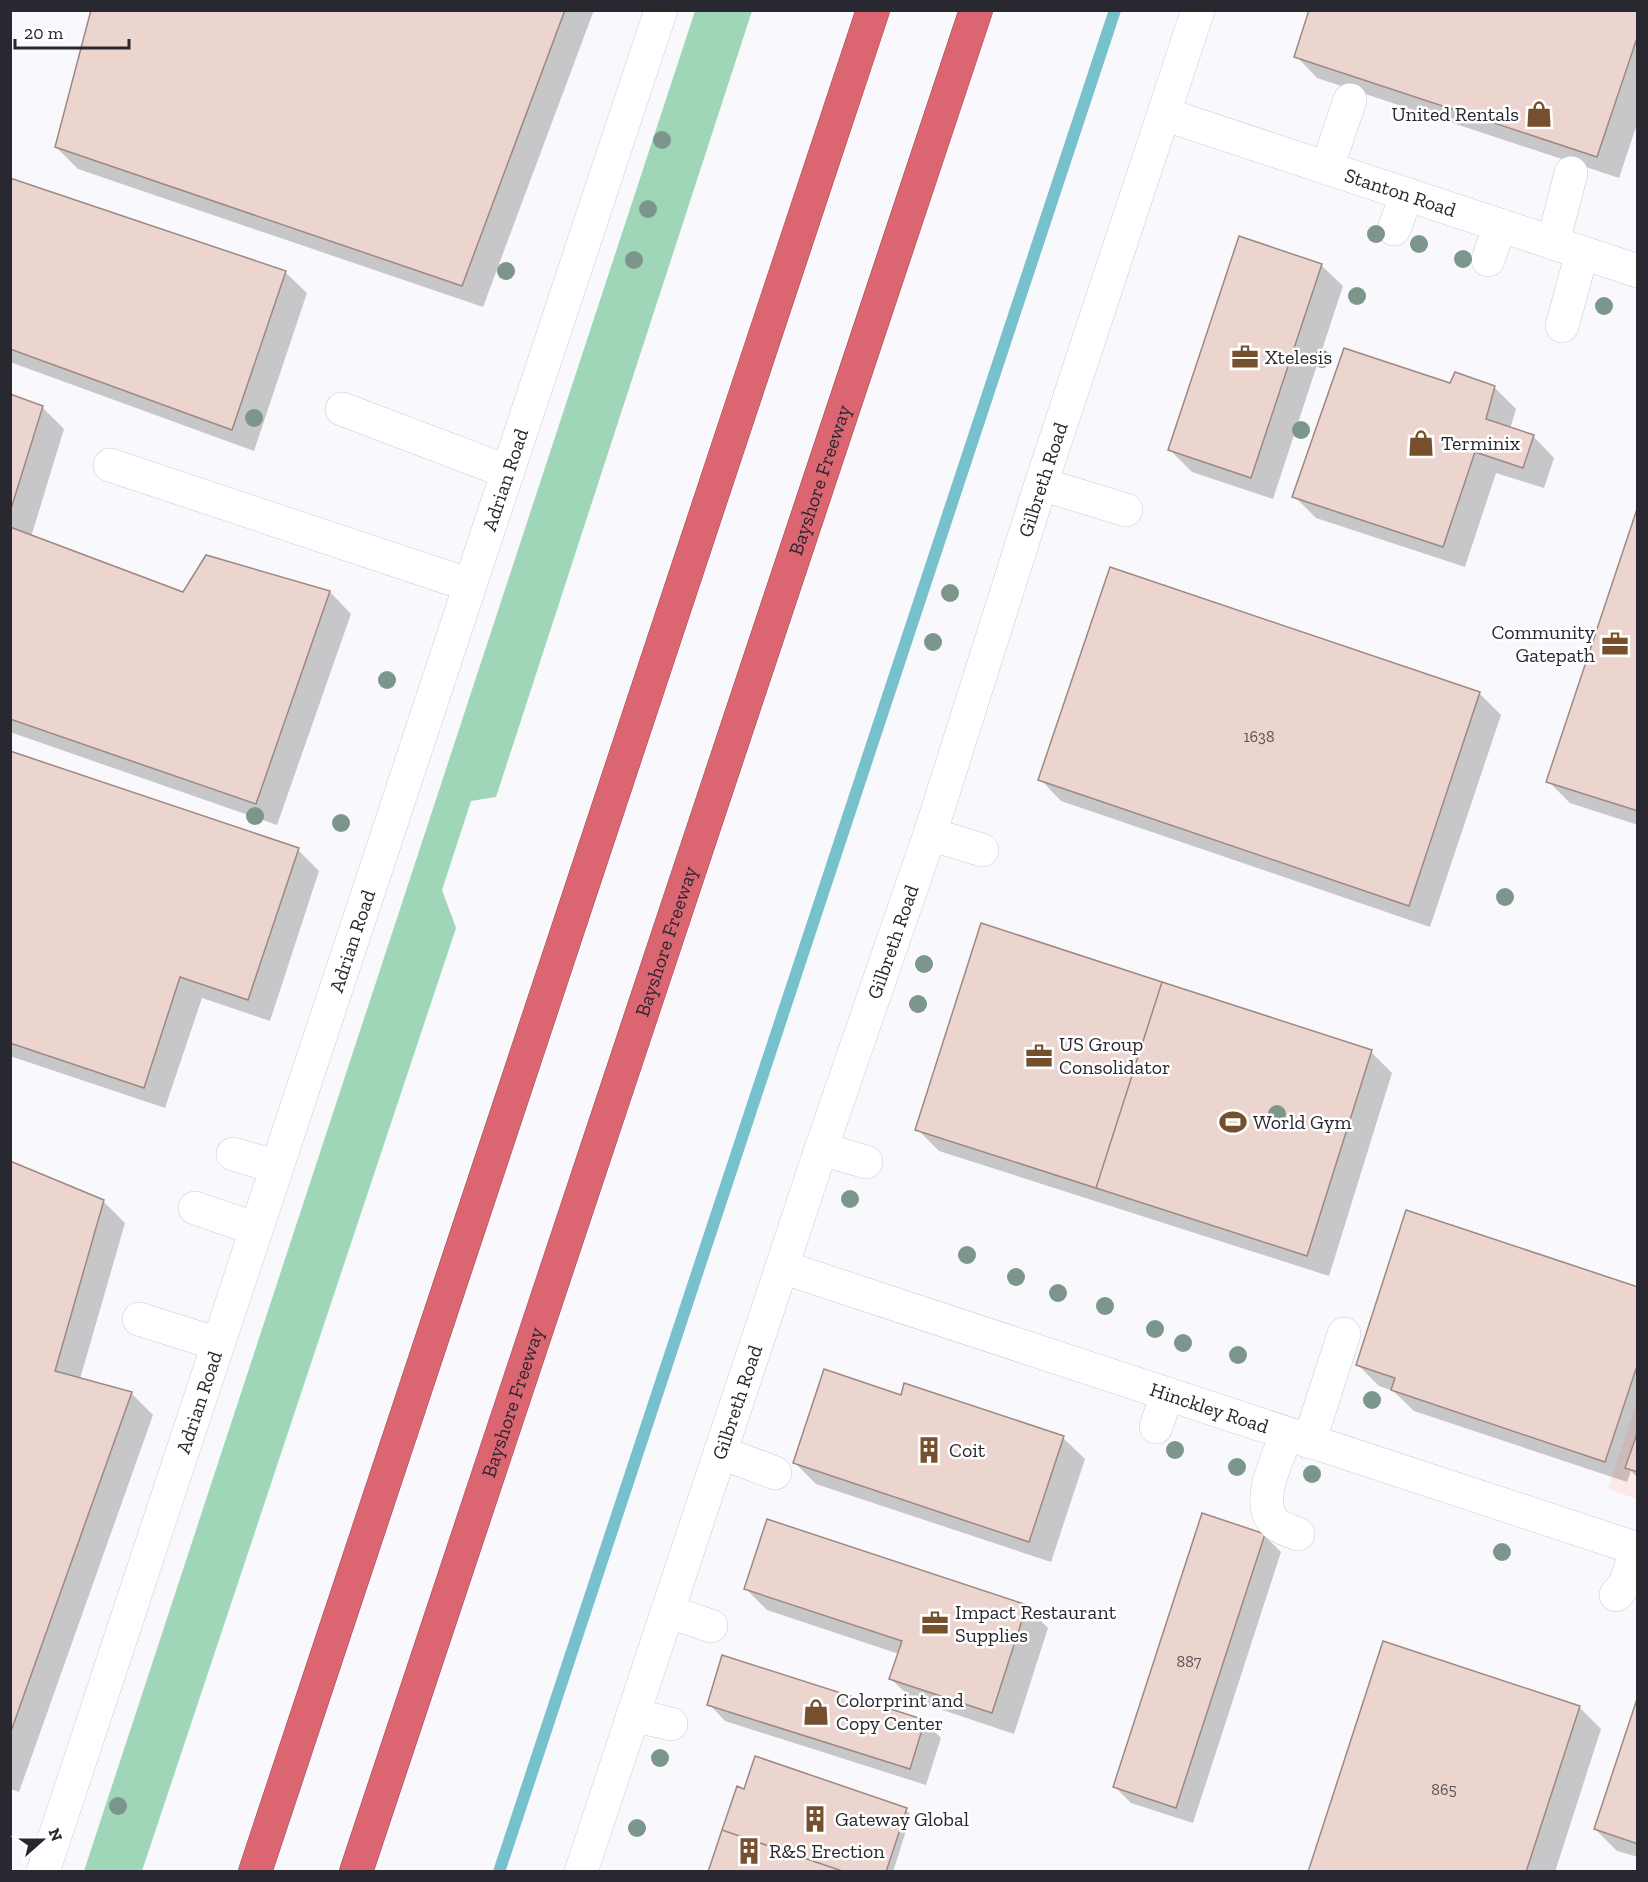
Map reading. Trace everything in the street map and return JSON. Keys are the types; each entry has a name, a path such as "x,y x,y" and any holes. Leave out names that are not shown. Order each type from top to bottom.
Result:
{"highway":[{"path":"255,1872 873,10"},
{"name":"Bayshore Freeway","path":"356,1872 976,10"}],"street":[{"name":"Adrian Road","path":"43,1872 661,10"},
{"name":"Gilbreth Road","path":"581,1872 821,1149 930,834 1041,484 1198,10"},
{"path":"1327,168 1350,100"},
{"name":"Stanton Road","path":"1164,114 1638,271"},
{"path":"1562,326 1571,173"},
{"path":"1394,229 1407,194"},
{"path":"1488,260 1500,225"},
{"path":"342,409 508,472"},
{"path":"110,465 470,585"},
{"path":"1041,484 1126,510"},
{"path":"930,834 982,850"},
{"path":"821,1149 866,1162"},
{"path":"232,1154 277,1167"},
{"path":"195,1208 256,1229"},
{"name":"Hinckley Road","path":"782,1267 1637,1549"},
{"path":"139,1319 218,1344"},
{"path":"1298,1534 1275,1523 1266,1505 1266,1494 1298,1438 1344,1334"},
{"path":"1156,1427 1167,1394"},
{"path":"720,1452 775,1473"},
{"path":"1616,1595 1625,1584 1637,1549"},
{"path":"667,1611 711,1626"},
{"path":"633,1715 671,1724"}],"shaded area":[{"path":"1637,1400 1637,1499 1608,1489"}],"green space":[{"path":"695,11 752,11 496,797 471,801 442,890 456,928 142,1871 84,1871"}],"building":[{"path":"91,10 565,10 462,286 55,147"},
{"name":"United Rentals","path":"1309,10 1638,10 1638,35 1597,157 1294,57"},
{"path":"10,178 286,271 232,430 10,349"},
{"name":"Xtelesis","path":"1239,236 1322,264 1251,478 1168,450"},
{"name":"Terminix","path":"1344,348 1450,383 1455,372 1495,386 1486,419 1534,435 1523,468 1475,452 1443,547 1292,497"},
{"path":"10,394 43,406 10,512"},
{"name":"Community Gatepath","path":"1638,506 1638,811 1546,782"},
{"path":"10,527 183,592 206,555 330,591 256,804 10,719"},
{"path":"1110,567 1480,692 1409,906 1038,780"},
{"path":"10,751 299,848 248,1000 180,977 144,1088 10,1043"},
{"name":"US Group Consolidator","path":"981,923 1162,982 1096,1188 915,1130"},
{"name":"World Gym","path":"1162,982 1372,1050 1307,1256 1096,1188"},
{"path":"10,1161 104,1200 55,1371 132,1392 10,1734"},
{"path":"1406,1210 1638,1287 1638,1363 1605,1462 1391,1390 1395,1378 1356,1365"},
{"name":"Coit","path":"824,1369 901,1395 904,1383 1064,1436 1029,1542 793,1463"},
{"path":"1638,1431 1638,1472 1625,1468"},
{"path":"1202,1513 1265,1534 1176,1808 1113,1787"},
{"name":"Impact Restaurant Supplies","path":"767,1519 1027,1605 992,1713 889,1679 902,1641 744,1589"},
{"path":"1383,1641 1580,1706 1526,1872 1308,1872"},
{"name":"Colorprint and Copy Center","path":"722,1655 925,1720 910,1769 707,1705"},
{"path":"1638,1696 1638,1844 1594,1829"},
{"name":"Gateway Global","path":"755,1756 907,1808 886,1872 845,1872 722,1830 737,1786 744,1789"},
{"name":"R&S Erection","path":"722,1830 845,1872 708,1872"}],"waterway":[{"path":"499,1872 1115,10"}],"place":[{"name":"United Rentals","path":"1539,114"},
{"name":"Xtelesis","path":"1245,357"},
{"name":"Terminix","path":"1421,443"},
{"name":"Community Gatepath","path":"1615,644"},
{"name":"US Group Consolidator","path":"1039,1056"},
{"name":"World Gym","path":"1233,1122"},
{"name":"Coit","path":"929,1450"},
{"name":"Impact Restaurant Supplies","path":"935,1623"},
{"name":"Colorprint and Copy Center","path":"816,1712"},
{"name":"Gateway Global","path":"815,1819"},
{"name":"R&S Erection","path":"749,1851"}]}
